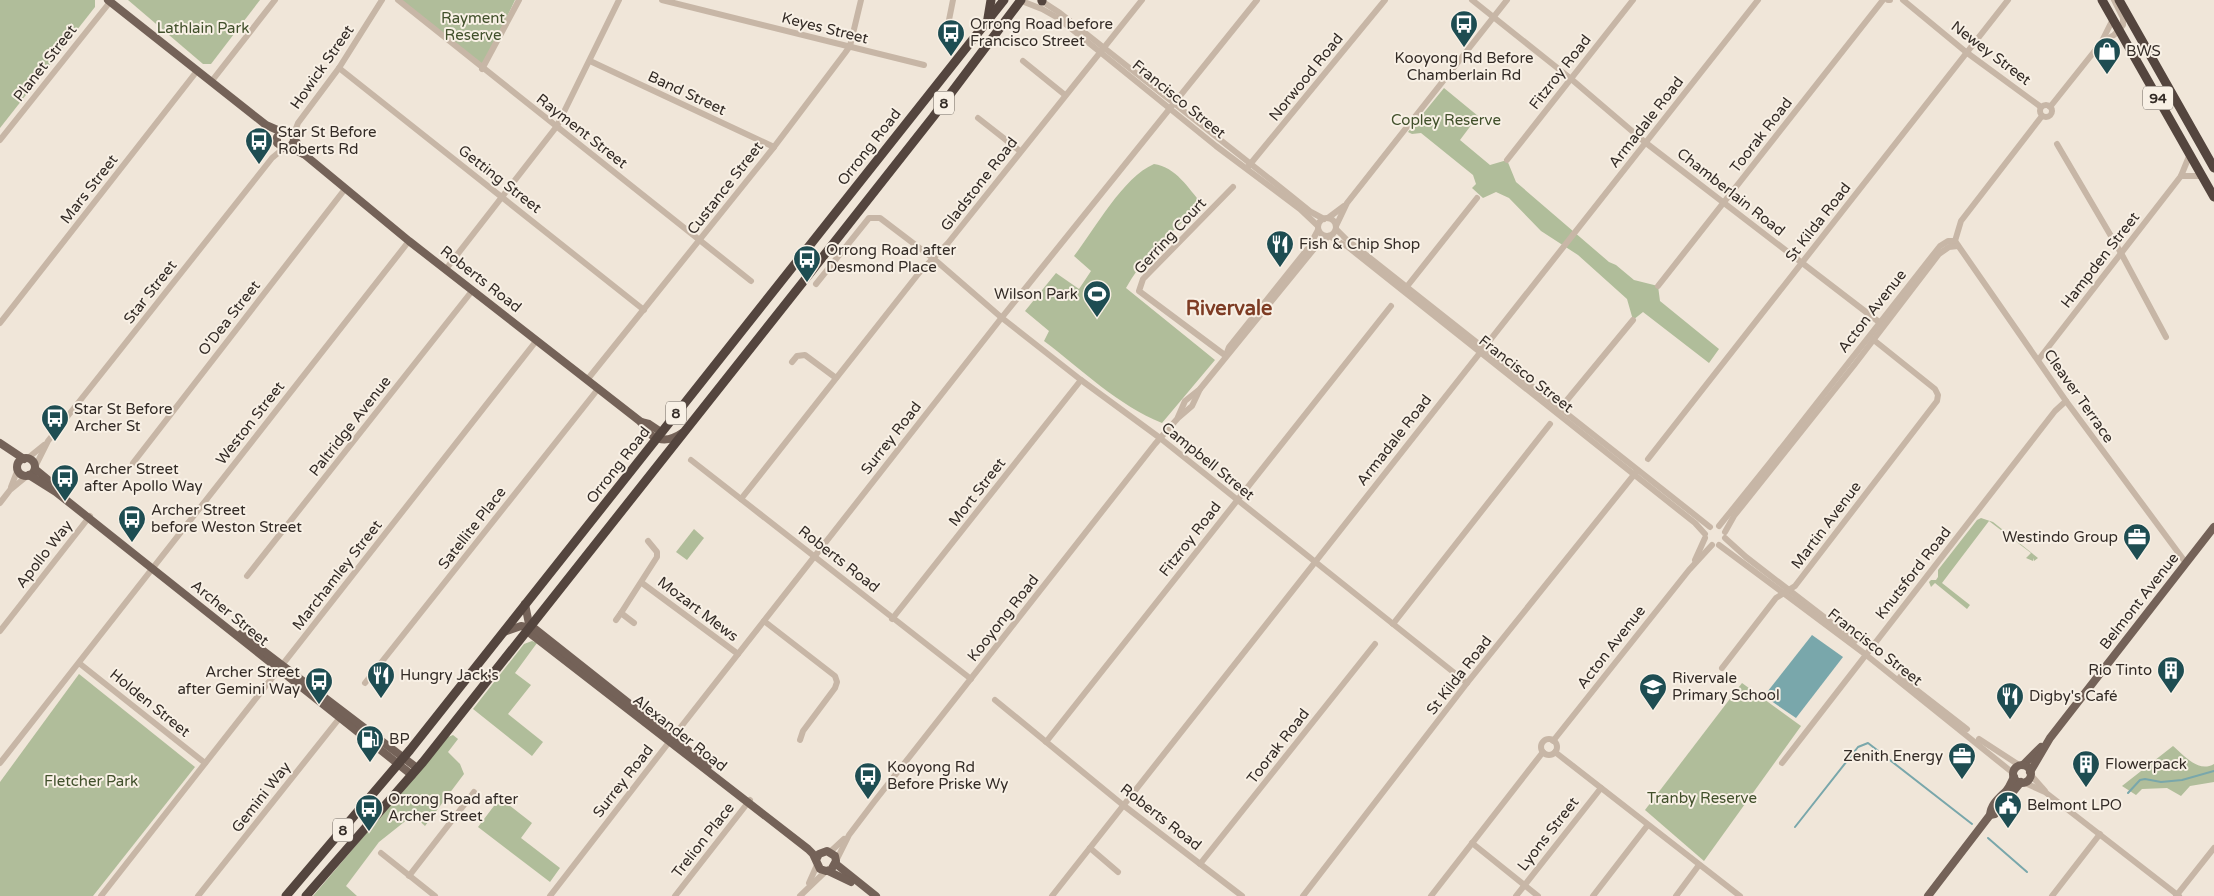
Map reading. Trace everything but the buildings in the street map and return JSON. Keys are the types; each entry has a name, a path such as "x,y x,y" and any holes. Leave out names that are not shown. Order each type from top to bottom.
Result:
{"highway":[{"path":"987,21 991,0"},
{"name":"Orrong Road","path":"286,896 401,761 1004,0"},
{"name":"Orrong Road","path":"306,896 414,772 933,117 1020,0"},
{"name":"94","path":"2102,0 2214,197"},
{"name":"94","path":"2119,0 2214,168"}],"main road":[{"name":"Roberts Road","path":"109,1 472,291 641,422 645,429 658,435"},
{"name":"Roberts Road","path":"266,125 284,131 286,142"},
{"path":"284,131 286,142"},
{"path":"658,435 671,439 684,432"},
{"path":"0,443 33,462 31,472 21,474 15,461 0,448"},
{"path":"18,468 26,458"},
{"name":"Archer Street","path":"31,472 414,772"},
{"name":"Belmont Avenue","path":"2022,782 2028,779 2050,739 2214,527"},
{"path":"502,633 520,626 529,627 525,604"},
{"name":"Alexander Road","path":"529,627 536,629 808,849 817,863 827,871"},
{"name":"Belmont Avenue","path":"2013,775 2021,765 2050,739"},
{"path":"2021,765 2030,773"},
{"path":"1928,896 1990,816 1995,814 2022,782 2013,775 2006,791 1998,798 1991,809 1990,816"},
{"name":"Alexander Road","path":"749,801 814,848 826,852"},
{"path":"817,863 826,852 835,856 836,863 876,896"},
{"path":"836,863 827,871 846,878 868,896"}],"street":[{"path":"211,82 275,0"},
{"name":"Howick Street","path":"286,142 339,68 382,0"},
{"name":"Rayment Street","path":"398,0 482,69 557,126 750,280"},
{"path":"482,69 519,0"},
{"path":"446,269 557,126 619,0"},
{"name":"Keyes Street","path":"662,0 924,65"},
{"name":"Custance Street","path":"587,380 774,147 850,46 861,0"},
{"path":"948,25 953,0"},
{"name":"Francisco Street","path":"1020,0 1051,14 1102,50"},
{"name":"Francisco Street","path":"1042,0 1300,209 1318,228"},
{"name":"Gladstone Road","path":"741,499 919,273 934,259 1142,0"},
{"name":"Surrey Road","path":"550,896 1002,318 1257,0"},
{"name":"Norwood Road","path":"1248,167 1385,0"},
{"name":"Chamberlain Road","path":"1472,0 1570,78 1646,142 1879,322"},
{"path":"1347,203 1326,218 1318,228 1322,235 1334,234 1347,203 1507,0"},
{"name":"Fitzroy Road","path":"1507,160 1633,0"},
{"name":"Armadale Road","path":"1052,896 1758,0"},
{"name":"Toorak Road","path":"1658,286 1883,0"},
{"name":"Newey Street","path":"1903,0 1966,52 2041,107"},
{"name":"St Kilda Road","path":"1648,459 2008,0"},
{"path":"2101,43 2123,25 2114,0"},
{"name":"Planet Street","path":"0,140 109,1"},
{"path":"1956,243 1961,221 2042,116 2045,117 2051,114 2050,106 2101,43 2113,19"},
{"name":"Band Street","path":"590,61 774,147"},
{"path":"1023,62 1065,95"},
{"name":"Getting Street","path":"339,68 644,310"},
{"name":"Mars Street","path":"0,323 197,71"},
{"path":"2042,116 2041,107 2050,106"},
{"path":"978,118 1020,151"},
{"name":"Howick Street","path":"284,131 298,123"},
{"name":"Star Street","path":"0,503 10,490 31,472 48,441 286,142"},
{"path":"2057,144 2166,336"},
{"name":"Hampden Street","path":"2038,359 2181,176 2190,154"},
{"name":"Francisco Street","path":"1248,167 1311,212 1326,218"},
{"path":"2181,176 2202,176"},
{"name":"Gerring Court","path":"1226,356 1139,291 1143,279 1233,187"},
{"name":"O'Dea Street","path":"133,463 345,189"},
{"path":"1404,290 1477,198"},
{"name":"Campbell Street","path":"816,284 869,218 880,218 934,259 1002,318 1081,380 1160,438 1467,683"},
{"path":"1326,218 1333,221 1336,227"},
{"name":"Francisco Street","path":"1336,227 1346,239 1404,290"},
{"name":"Kooyong Road","path":"1226,356 1229,347 1309,247 1318,228"},
{"name":"Francisco Street","path":"1328,236 1348,248 1404,290 1636,473 1695,523 1705,536 1716,545 1786,591"},
{"name":"Kooyong Road","path":"836,863 849,835 970,679 1160,438 1192,406 1200,389 1226,356 1239,343 1318,244 1328,236"},
{"name":"Weston Street","path":"0,763 409,241"},
{"name":"Acton Avenue","path":"1553,741 1689,570 1725,535 1734,516 1871,338 1879,322 1940,246 1948,241 1956,243"},
{"name":"Acton Avenue","path":"1719,526 1939,254 1956,243"},
{"name":"Cleaver Terrace","path":"1956,243 2066,401 2186,563"},
{"name":"Paltridge Avenue","path":"247,576 472,291"},
{"name":"Fitzroy Road","path":"1046,742 1391,306"},
{"path":"1558,411 1633,320"},
{"name":"Martin Avenue","path":"1722,668 1776,598 1795,586 1937,401 1938,395 1935,389 1871,338"},
{"name":"Marchamley Street","path":"101,896 537,340"},
{"path":"792,362 797,356 805,355 836,378"},
{"name":"Mort Street","path":"892,619 1081,380"},
{"name":"Satellite Place","path":"365,682 598,389"},
{"name":"Knutsford Road","path":"1782,763 1866,652 2055,412 2066,401"},
{"path":"1393,624 1550,424"},
{"name":"Star Street","path":"26,458 48,441"},
{"name":"Roberts Road","path":"691,460 970,679"},
{"name":"Star Street","path":"10,490 18,468"},
{"name":"Francisco Street","path":"1636,473 1710,527"},
{"name":"St Kilda Road","path":"1303,896 1467,683 1636,473"},
{"name":"Apollo Way","path":"0,631 89,518"},
{"path":"1710,527 1719,526"},
{"name":"Francisco Street","path":"1719,526 1746,558 1786,591 1984,742 2021,765"},
{"name":"Acton Avenue","path":"1689,570 1710,527"},
{"name":"Mozart Mews","path":"616,620 642,583 657,557 656,552 648,541"},
{"name":"Mozart Mews","path":"642,583 738,654"},
{"path":"621,613 634,623"},
{"path":"764,621 835,676 837,682 835,688 803,731 800,740"},
{"name":"Toorak Road","path":"1200,864 1375,644"},
{"name":"Francisco Street","path":"1866,652 2009,768 2013,775"},
{"name":"Holden Street","path":"79,663 205,763"},
{"name":"Roberts Road","path":"995,700 1123,805 1242,896"},
{"name":"Gemini Way","path":"198,896 342,715"},
{"path":"1431,896 1543,752 1542,742 1546,740 1553,741 1557,748 1555,752"},
{"path":"1543,752 1546,755 1555,752"},
{"path":"1555,752 1647,826 1740,896"},
{"path":"2030,773 2045,792"},
{"path":"2022,782 2045,792 2177,895 2214,848"},
{"name":"Lyons Street","path":"1516,896 1600,788"},
{"path":"409,876 474,792"},
{"name":"Trelion Place","path":"675,896 749,801"},
{"path":"1593,896 1647,826"},
{"path":"2052,896 2100,834"},
{"name":"Kooyong Road","path":"826,852 849,835"},
{"path":"1472,844 1538,896"},
{"path":"1090,848 1118,872"},
{"path":"381,853 434,896"},
{"path":"808,886 817,863"},
{"path":"1676,896 1699,865"},
{"path":"800,896 808,886 827,871"}],"green space":[{"path":"0,0 95,0 95,7 0,128"},
{"name":"Lathlain Park","path":"128,0 260,0 211,64 203,64"},
{"name":"Rayment Reserve","path":"398,0 515,0 482,69"},
{"name":"Copley Reserve","path":"1444,88 1478,116 1460,140 1490,165 1507,160 1516,182 1609,262 1616,265 1634,280 1658,286 1660,301 1719,349 1709,363 1643,312 1633,320 1627,299 1578,255 1541,231 1509,198 1496,192 1483,198 1472,188 1476,184 1473,175 1421,133 1412,134 1408,132"},
{"path":"1154,164 1169,169 1175,174 1202,204 1170,233 1151,254 1126,288 1215,360 1162,423 1146,416 1116,397 1044,341 1049,331 1025,311 1056,273 1079,289 1091,271 1074,256 1110,205 1131,180"},
{"path":"1981,518 1993,522 2038,558 2034,561 2033,558 2033,561 2026,558 2031,553 1989,521 1942,583 1970,605 1967,609 1935,583 1931,587 1929,582 1936,580 1938,570 1977,520"},
{"path":"694,529 704,538 687,560 676,552"},
{"path":"532,641 537,643 515,673 531,685 508,714 543,742 532,756 473,709 524,644"},
{"name":"Fletcher Park","path":"79,674 195,767 93,896 0,896 0,782"},
{"name":"Tranby Reserve","path":"1742,683 1801,726 1704,861 1645,810"},
{"path":"453,735 458,739 448,752 460,764 464,774 425,826 413,815 379,842 346,886 357,896 313,896 448,737"},
{"path":"2173,746 2197,765 2208,766 2214,764 2214,782 2190,786 2181,796 2167,788 2142,789 2136,795 2122,786"},
{"path":"500,798 532,823 521,838 560,868 550,882 478,827"}],"water":[{"path":"1812,635 1843,657 1796,718 1764,696"}],"waterway":[{"path":"1795,827 1858,747 1868,743 1972,824"},
{"path":"2128,793 2140,780 2161,782 2182,780 2214,771"},
{"path":"1988,838 2027,872"}],"place":[{"name":"Kooyong Rd Before Chamberlain Rd","path":"1464,48"},
{"name":"Orrong Road before Francisco Street","path":"951,57"},
{"name":"BWS","path":"2107,75"},
{"name":"Star St Before Roberts Rd","path":"259,165"},
{"name":"Fish & Chip Shop","path":"1280,268"},
{"name":"Orrong Road after Desmond Place","path":"807,283"},
{"name":"Wilson Park","path":"1097,318"},
{"name":"Star St Before Archer St","path":"55,442"},
{"name":"Archer Street after Apollo Way","path":"65,502"},
{"name":"Archer Street before Weston Street","path":"132,543"},
{"name":"Westindo Group","path":"2137,561"},
{"name":"Rio Tinto","path":"2171,694"},
{"name":"Hungry Jack's","path":"381,699"},
{"name":"Archer Street after Gemini Way","path":"319,705"},
{"name":"Rivervale Primary School","path":"1653,711"},
{"name":"Digby's Café","path":"2010,720"},
{"name":"BP","path":"370,763"},
{"name":"Zenith Energy","path":"1962,780"},
{"name":"Flowerpack","path":"2086,788"},
{"name":"Kooyong Rd Before Priske Wy","path":"868,800"},
{"name":"Belmont LPO","path":"2008,829"},
{"name":"Orrong Road after Archer Street","path":"369,832"}],"district":[{"name":"Rivervale","path":"1229,309"}]}
